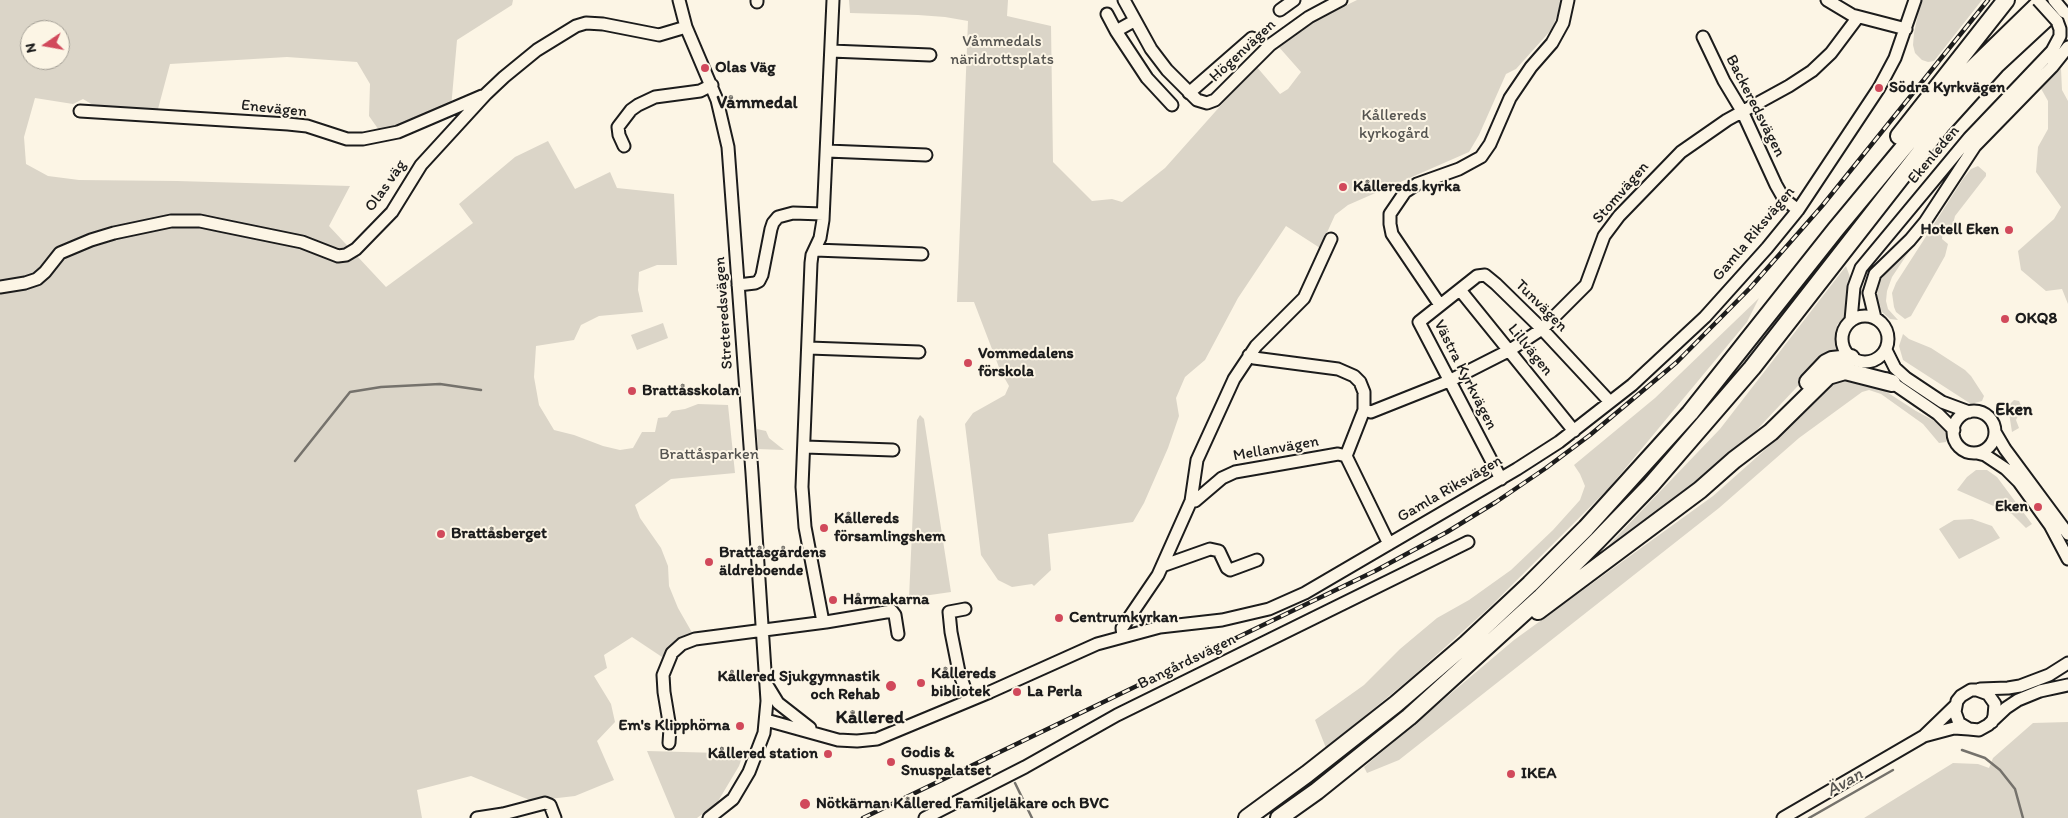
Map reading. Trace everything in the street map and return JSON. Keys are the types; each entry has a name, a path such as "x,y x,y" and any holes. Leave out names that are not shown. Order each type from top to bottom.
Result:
{"highway":[{"path":"1836,229 1883,156 2006,0"},
{"path":"1247,818 1307,774 1396,704 1466,644 1586,528 1690,413 1836,229 1942,100 1968,72 2043,0"},
{"path":"1279,818 1409,717 1540,597 1651,485 1752,368 1941,126 1996,64 2064,13"},
{"path":"1738,457 1781,413 1820,368 1832,360 1858,360"},
{"path":"1476,657 1700,490 1738,457 1771,432 1828,376 1845,371 1892,383"}],"street":[{"name":"Streteredsvägen","path":"679,0 686,27 712,86 722,116 728,147 764,630 766,720"},
{"path":"823,622 802,505 811,263 820,238 823,214 833,0"},
{"name":"Högenvägen","path":"1124,0 1151,50 1189,93 1197,100 1207,103 1215,100 1270,45 1309,17 1341,0"},
{"path":"1280,10 1294,0"},
{"name":"Västra Kyrkvägen","path":"1501,479 1419,322 1440,305 1391,231 1390,214 1405,192 1417,184 1468,165 1481,156 1490,144 1510,98 1531,66 1552,43 1563,23 1568,0"},
{"path":"1827,0 1858,17 1906,29"},
{"name":"Gamla Riksvägen","path":"766,720 849,741 877,739 1090,647 1123,636 1160,627 1235,617 1269,608 1305,593 1501,479 1574,431 1653,366 1705,317 1767,248 1798,210 1880,88 1895,58 1915,0"},
{"path":"2038,0 2064,13"},
{"path":"2054,0 2064,13"},
{"name":"Ekenleden","path":"1858,360 1843,347 1841,342 1843,331 1851,320 1854,288 1861,268 1969,138 2052,51 2060,36 2064,13"},
{"path":"1107,14 1147,78 1172,105"},
{"name":"Stomvägen","path":"1364,410 1371,412 1449,381 1510,350 1542,329 1586,285 1604,236 1642,191 1681,152 1742,111 1790,86 1812,71 1831,53 1858,17"},
{"path":"1116,31 1134,21"},
{"name":"Olas väg","path":"0,287 37,279 60,253 91,240 171,221 210,223 302,242 338,256 346,255 356,249 392,212 421,165 486,94 504,76 537,50 576,26 594,22 659,34 686,27"},
{"name":"Backeredsvägen","path":"1703,37 1724,81 1742,111 1776,186 1784,199 1798,210"},
{"path":"1189,93 1252,38"},
{"name":"Ekenleden","path":"1969,412 1942,402 1906,378 1895,368 1886,350 1888,340 1886,330 1875,318 1869,294 1875,274 1910,240 1925,222 1975,146 2052,67 2067,45"},
{"path":"831,51 930,55"},
{"path":"624,146 619,135 618,126 631,110 638,105 655,97 700,91 712,86"},
{"name":"Enevägen","path":"80,111 288,124 307,126 347,138 363,139 398,132 486,94"},
{"path":"827,151 926,155"},
{"path":"738,285 754,283 762,275 771,229 778,217 793,213 823,214"},
{"path":"1123,636 1122,628 1152,586 1191,501 1197,460 1234,379 1250,355 1269,332 1304,298 1330,239"},
{"path":"815,250 922,254"},
{"name":"Tunvägen","path":"1440,305 1477,276 1485,275 1542,329 1610,402"},
{"name":"Lillvägen","path":"1460,290 1574,431"},
{"path":"1851,320 1862,316 1875,318"},
{"path":"809,348 919,352"},
{"path":"1858,360 1875,360 1886,350"},
{"path":"1250,355 1254,358 1327,367 1354,376 1360,382 1364,392 1364,410 1346,456 1389,544"},
{"path":"1858,360 1938,414 1954,430"},
{"path":"2068,534 2005,450 1989,417 1979,412 1969,412 1960,418 1954,430 1955,438 1961,447 1968,452 1977,452 1985,455 2006,469 2019,482 2050,525 2068,559"},
{"path":"1977,452 1990,445 1995,432"},
{"path":"805,447 892,450"},
{"name":"Mellanvägen","path":"1191,501 1195,501 1222,478 1235,472 1338,454 1346,456"},
{"name":"Bangårdsvägen","path":"925,818 1025,767 1116,715 1468,542"},
{"path":"1162,566 1210,550 1219,550 1227,568 1230,570 1257,560"},
{"path":"965,609 948,612 959,672 969,700"},
{"path":"670,743 670,728 663,675 672,653 682,644 695,639 892,611 895,615 898,634"},
{"path":"1783,818 1924,736 1955,706 1965,692 2020,686 2049,675 2068,663"},
{"name":"Gamla Riksvägen","path":"766,684 778,703 817,734"},
{"path":"1924,736 1954,728 1984,728 2018,700 2040,691 2068,684"},
{"path":"1977,690 1988,694 1995,704 1992,722"},
{"path":"1955,706 1956,718 1969,729"},
{"path":"709,818 728,803 741,786 758,753 766,720"},
{"path":"477,818 503,814 545,803 550,805 555,818"}],"green space":[{"name":"Brattåsparken","path":"0,0 513,0 512,5 457,40 451,108 381,133 369,116 370,84 357,62 287,57 170,64 158,109 98,108 83,99 73,104 35,98 24,137 26,164 48,176 79,180 350,186 329,226 386,287 473,223 459,204 515,157 548,141 575,189 610,172 617,188 674,194 677,265 657,265 639,272 638,290 643,312 599,316 581,325 574,340 536,346 534,377 539,405 554,430 620,450 633,448 642,432 655,432 658,418 667,417 672,411 698,404 728,405 735,473 671,479 635,505 640,518 661,548 668,566 669,586 678,608 694,636 668,651 662,657 632,637 604,655 607,668 594,676 611,704 615,722 597,741 614,780 575,796 532,801 471,776 417,790 422,818 0,818"},
{"path":"849,0 1008,0 1007,16 1051,26 1053,162 1092,201 1112,199 1122,202 1165,168 1256,66 1280,94 1288,89 1301,72 1278,46 1302,27 1357,0 1563,0 1552,29 1516,69 1506,74 1479,135 1469,152 1348,205 1335,215 1320,248 1286,226 1238,298 1205,360 1185,377 1176,398 1179,416 1168,448 1144,503 1133,522 1048,534 1051,570 1034,586 1032,584 1012,587 998,580 981,555 965,424 973,413 1005,395 1009,386 1000,370 974,302 957,302 968,21 918,15 850,13"},
{"path":"1921,0 1982,0 1934,61 1928,62 1922,60 1915,53 1913,45"},
{"path":"2057,67 2061,69 2062,90 2068,101 2068,304 2062,289 2046,291 2021,270 2018,251 2054,219 2061,207 2036,172 2038,147 2048,129 2048,101 2039,85"},
{"path":"1978,166 1986,173 1986,176 1955,216 1951,232 1943,231 1942,239 1948,244 1945,256 1911,316 1905,319 1896,312 1894,307 1892,293 1896,283 1963,179 1971,169"},
{"path":"1918,238 1892,277 1887,291 1886,301 1888,309 1898,320 1890,319 1879,307 1877,295 1879,283 1887,271"},
{"path":"1846,266 1850,277 1848,313 1837,325 1836,343 1838,351 1810,373 1751,436 1689,492 1604,559 1600,554 1720,429"},
{"path":"1759,298 1747,322 1609,488 1491,606 1412,677 1326,748 1315,720 1364,685 1400,649 1437,618 1469,600 1511,570 1553,530 1580,500 1585,486 1574,465 1655,398"},
{"path":"663,323 668,338 637,350 631,335"},
{"path":"1903,334 1909,339 1931,348 1965,370 1984,396 1982,401 1971,404 1903,360 1899,346"},
{"path":"1844,378 1876,385 1940,424 1948,433 1948,439 1946,442 1939,443 1923,424 1881,394 1869,390 1862,392 1799,438 1719,508 1399,760 1367,773 1364,767 1514,640 1713,496 1776,440 1828,385"},
{"path":"2014,400 2019,401 2022,408 2016,420 2019,428 2012,432 2009,413 2006,408"},
{"path":"920,415 924,419 951,592 909,598 917,420"},
{"path":"757,429 766,431 769,438 784,450 758,449"},
{"path":"1976,470 1987,470 1997,477 2032,524 2026,528 2012,514 1957,490 1967,477"},
{"path":"1972,519 1992,526 2000,538 1959,559 1939,529 1954,520"},
{"path":"2068,722 2068,818 1864,818 1953,763 1978,764 1989,768 1993,758 2033,723"},
{"path":"745,749 739,766 717,803 697,818 675,818 647,751 720,753"}],"waterway":[{"path":"295,461 350,392 381,387 440,384 481,390"},
{"path":"1962,750 1985,758 2000,770 2015,789 2023,818"},
{"name":"Ävan","path":"1809,818 1893,770"},
{"path":"1015,783 1032,818"}],"railway":[{"path":"863,818 1375,571 1447,532 1546,468 1590,435 1677,362 1750,288 1822,206 1988,0"}],"place":[{"name":"Olas Väg","path":"705,68"},
{"name":"Södra Kyrkvägen","path":"1879,88"},
{"name":"Kållereds kyrka","path":"1343,187"},
{"name":"Hotell Eken","path":"2009,230"},
{"name":"OKQ8","path":"2005,319"},
{"name":"Vommedalens förskola","path":"968,363"},
{"name":"Brattåsskolan","path":"632,391"},
{"name":"Eken","path":"2038,507"},
{"name":"Kållereds församlingshem","path":"824,528"},
{"name":"Brattåsberget","path":"441,534"},
{"name":"Brattåsgårdens äldreboende","path":"709,562"},
{"name":"Hårmakarna","path":"833,600"},
{"name":"Centrumkyrkan","path":"1059,618"},
{"name":"Kållereds bibliotek","path":"921,683"},
{"name":"Kållered Sjukgymnastik och Rehab","path":"891,686"},
{"name":"La Perla","path":"1017,692"},
{"name":"Em's Klipphörna","path":"740,726"},
{"name":"Kållered station","path":"828,754"},
{"name":"Godis & Snuspalatset","path":"891,762"},
{"name":"IKEA","path":"1511,774"},
{"name":"Nötkärnan Kållered Familjeläkare och BVC","path":"805,804"}],"district":[{"name":"Våmmedal","path":"757,103"},
{"name":"Eken","path":"2014,410"},
{"name":"Kållered","path":"870,718"}],"park label":[{"name":"Våmmedals näridrottsplats","path":"1002,51"},
{"name":"Kållereds kyrkogård","path":"1394,125"}]}
